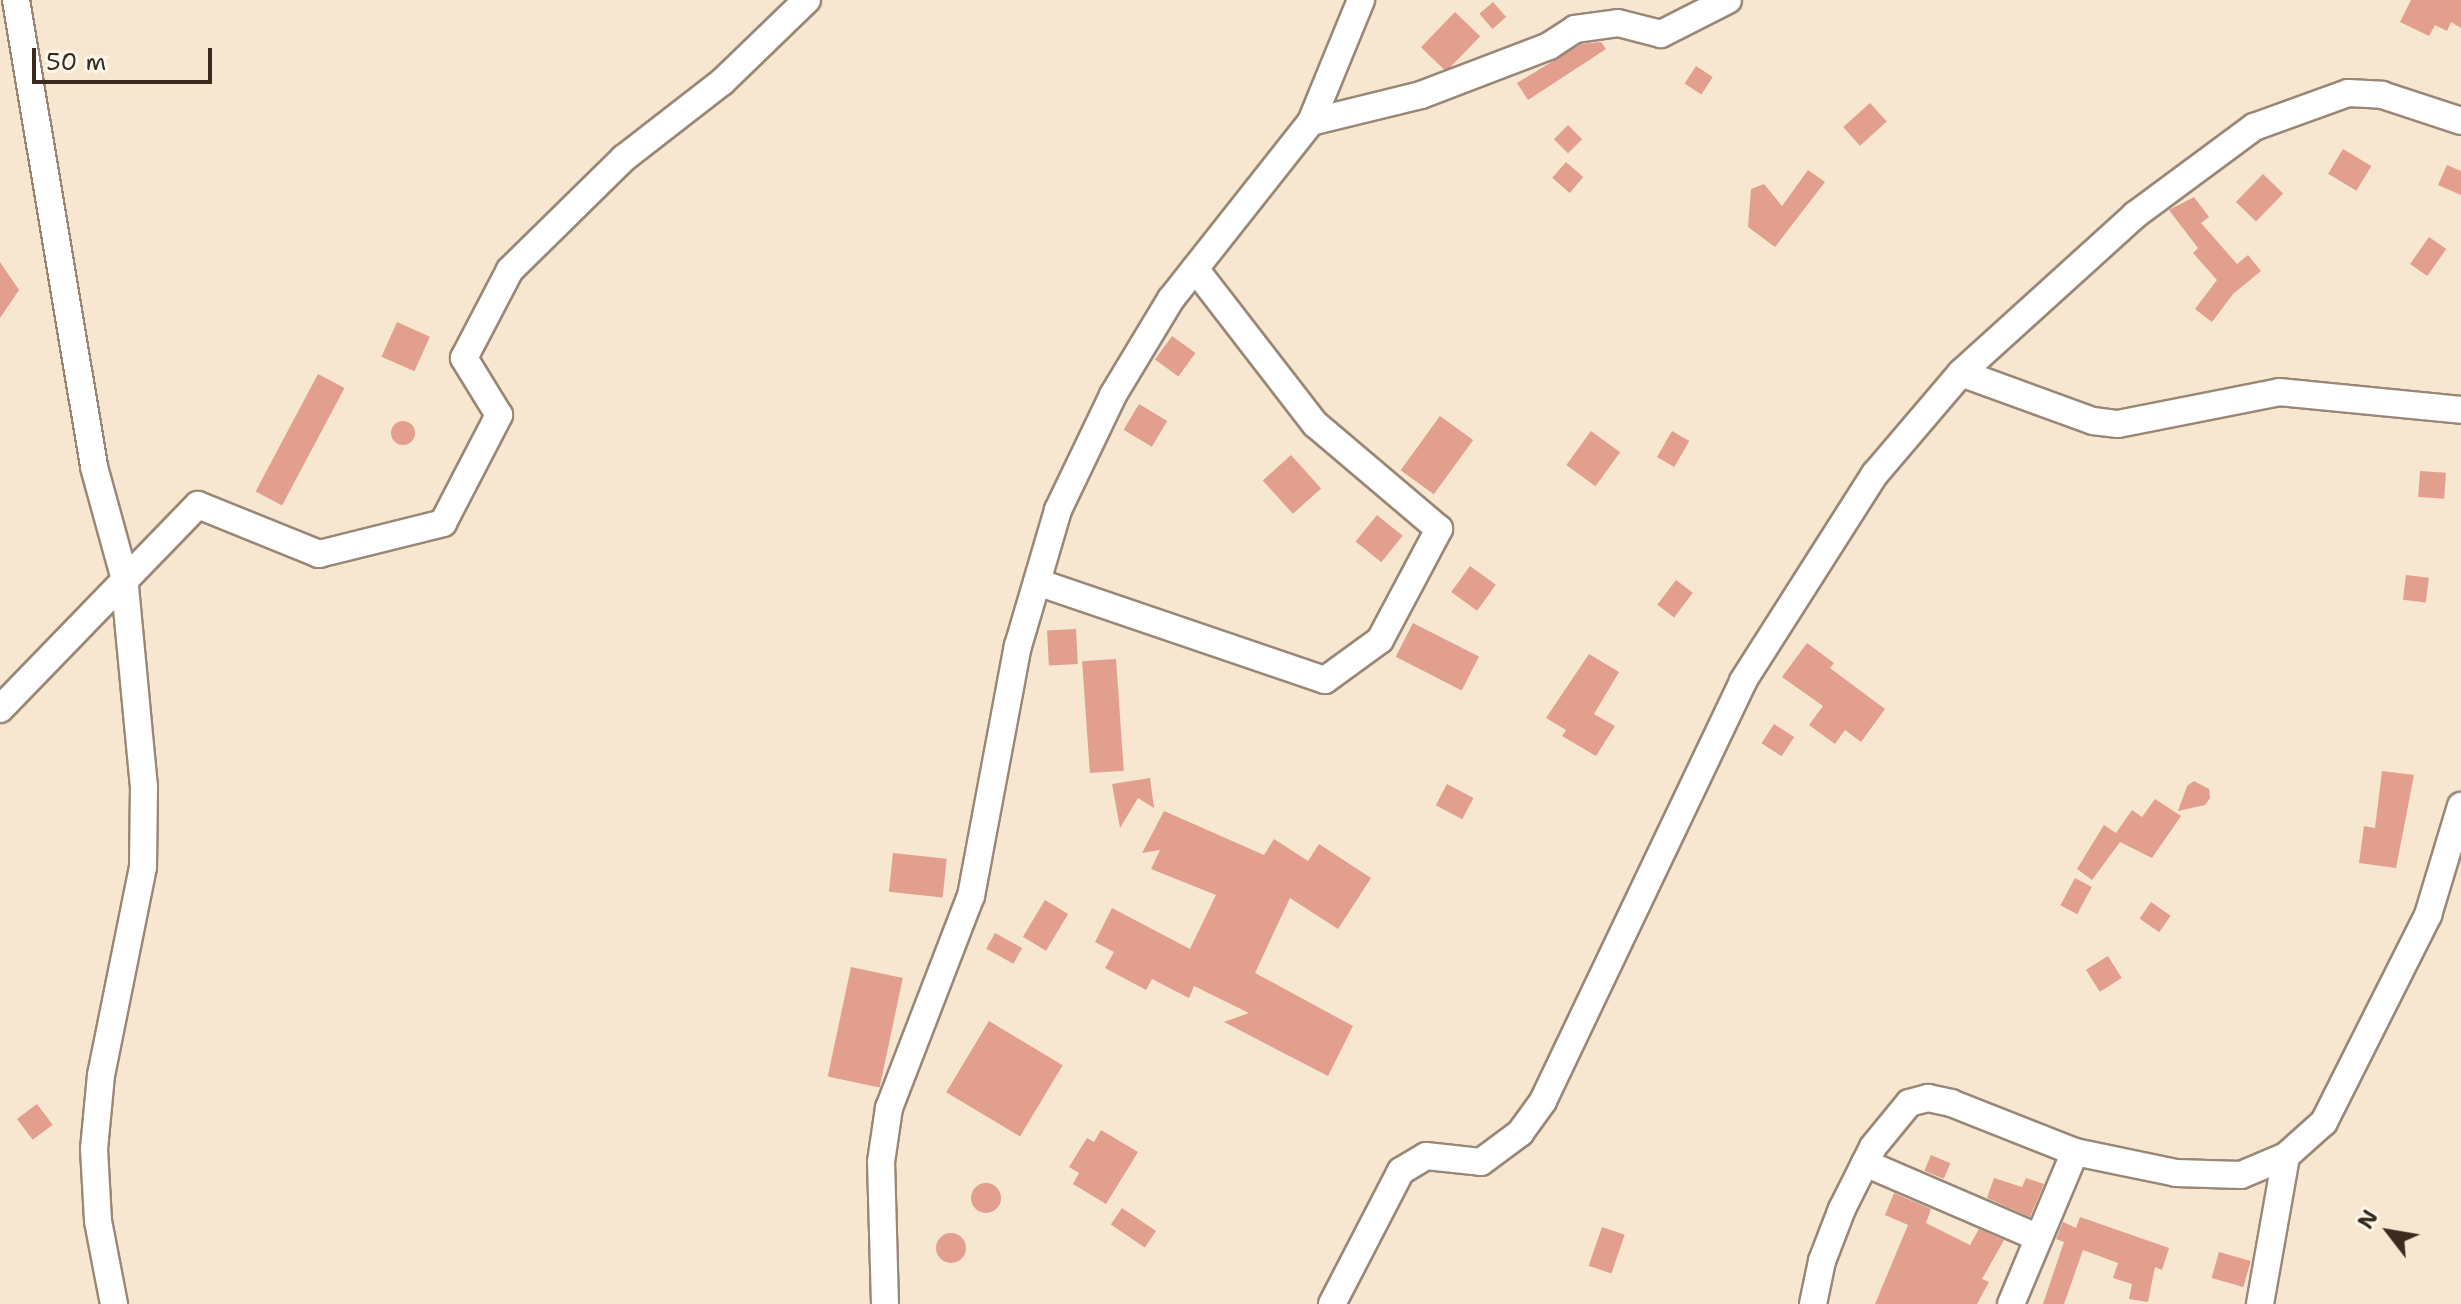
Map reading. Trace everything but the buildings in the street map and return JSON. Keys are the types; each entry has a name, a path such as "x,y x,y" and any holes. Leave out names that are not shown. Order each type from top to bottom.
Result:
{"street":[{"path":"16,0 94,467 124,576 144,786 143,854 101,1075 94,1149 98,1221 114,1304"},
{"path":"0,709 124,576 198,505 319,554 443,523 499,415 464,358 510,270 624,158 722,82 807,0"},
{"path":"885,1304 881,1162 889,1108 971,896 1018,646 1058,510 1113,395 1195,269 1311,122 1361,0"},
{"path":"1311,122 1421,95 1549,46 1575,29 1618,23 1661,34 1728,0"},
{"path":"1332,1304 1401,1171 1426,1156 1481,1162 1520,1133 1543,1101 1743,681 1875,474 1961,373 2135,215 2254,127 2348,93 2382,95 2461,121"},
{"path":"1037,582 1325,680 1380,640 1439,529 1315,424 1195,269"},
{"path":"1961,373 2093,421 2118,424 2279,392 2461,410"},
{"path":"1813,1304 1822,1261 1865,1163 1894,1117 1909,1103 1928,1098 2075,1152 2209,1177 2241,1175 2286,1156 2324,1122 2428,915 2461,806"},
{"path":"2011,1304 2075,1152"},
{"path":"2260,1304 2286,1156"},
{"path":"1865,1163 2039,1238"}]}
